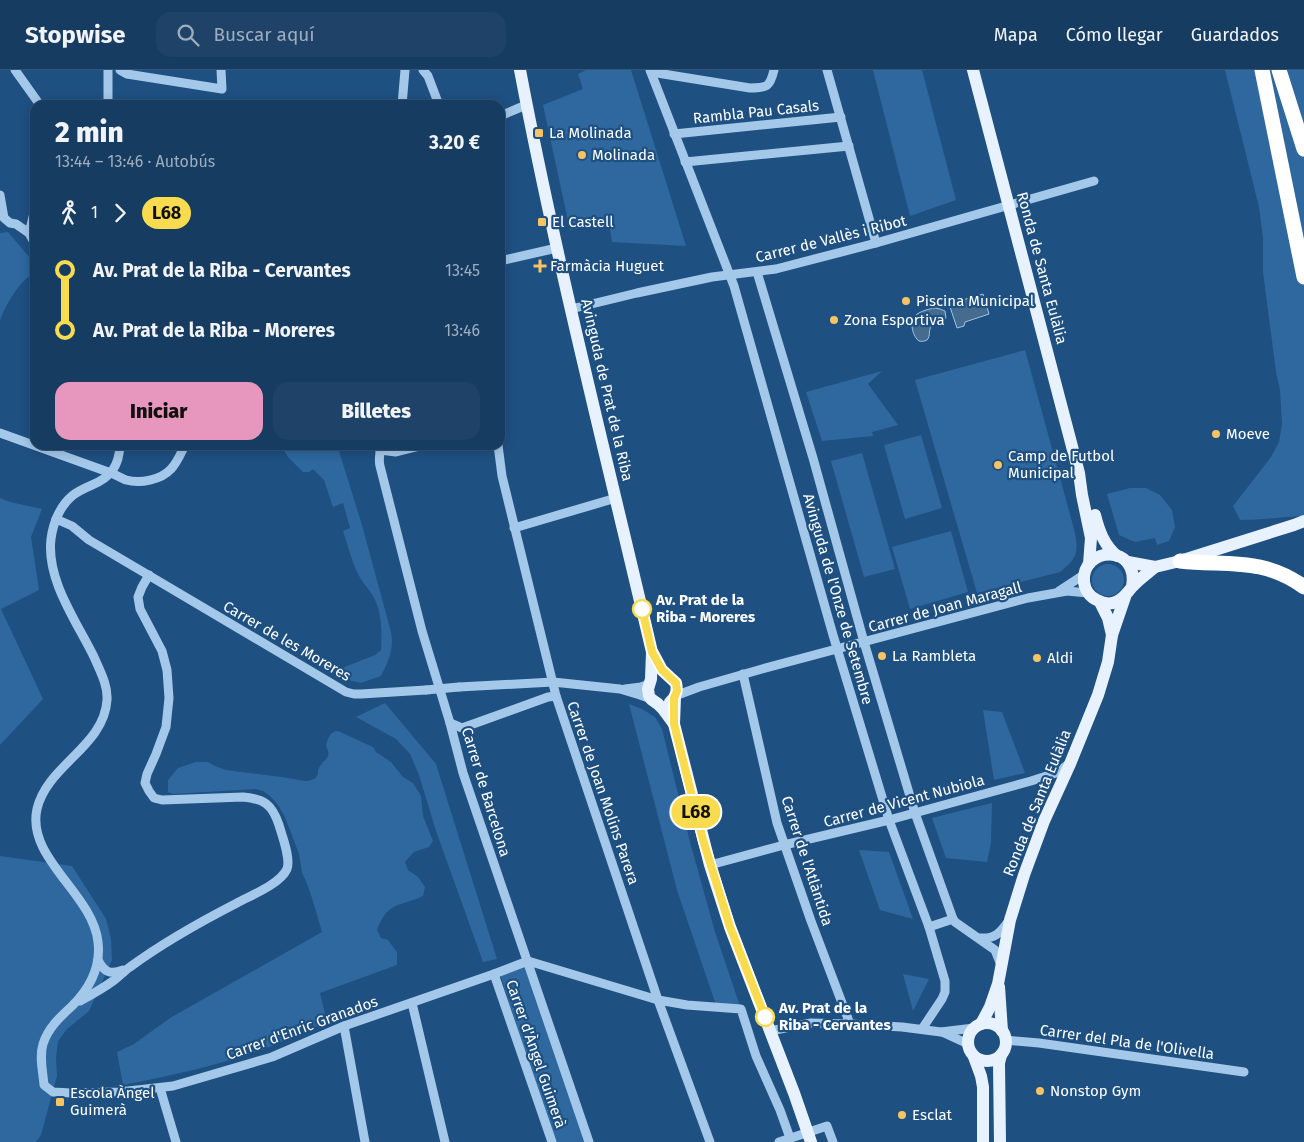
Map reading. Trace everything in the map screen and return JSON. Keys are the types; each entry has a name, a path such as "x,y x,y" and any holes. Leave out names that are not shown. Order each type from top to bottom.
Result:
{"highway":[{"path":"1262,70 1304,277"},
{"path":"1279,70 1304,149"},
{"path":"1180,561 1255,565 1291,578 1304,588"}],"main road":[{"name":"Avinguda de Prat de la Riba","path":"520,70 557,248 652,652"},
{"name":"Ronda de Santa Eulàlia","path":"973,70 1079,474 1091,538 1087,569"},
{"name":"Ronda de Santa Eulàlia","path":"1079,474 1104,541 1122,559"},
{"path":"1155,567 1116,602 1109,604 1093,598 1088,593 1084,582 1087,569 1094,559 1100,556 1112,555 1155,567 1301,523"},
{"path":"1122,559 1133,574 1128,592"},
{"name":"Ronda de Santa Eulàlia","path":"977,1026 998,984 1015,903 1034,847 1070,764 1102,682 1108,662 1112,635 1128,592"},
{"path":"1100,602 1108,618 1112,635"},
{"path":"652,652 662,670 672,680 677,691 674,724 710,865 730,927 809,1137"},
{"path":"652,652 648,692 674,724"},
{"path":"650,682 660,675 672,680"},
{"path":"654,701 665,704 675,697"},
{"name":"Ronda de Santa Eulàlia","path":"998,984 1004,1036"},
{"path":"983,1142 983,1087 979,1067 969,1050 968,1039 970,1033 977,1026 992,1024 997,1026 1004,1036 1005,1046 1000,1063 1000,1142"},
{"path":"974,1057 983,1061 989,1061 1001,1055"}],"street":[{"path":"15,70 36,100"},
{"path":"108,70 108,100"},
{"path":"120,70 127,74 222,89 221,70"},
{"path":"402,100 405,70"},
{"path":"424,70 437,100"},
{"path":"650,71 758,88 766,87 771,82 774,70"},
{"path":"827,70 876,243"},
{"name":"Avinguda de l'Onze de Setembre","path":"650,71 734,286 837,649 889,820 929,927 945,981 945,992 938,1008 922,1029"},
{"path":"505,114 526,106"},
{"name":"Rambla Pau Casals","path":"674,134 841,117"},
{"path":"686,162 849,146"},
{"name":"Carrer de Vallès i Ribot","path":"571,309 712,277 776,269 876,243 1094,181"},
{"path":"0,195 4,218 29,233 30,229"},
{"path":"505,260 557,248"},
{"name":"Avinguda de l'Onze de Setembre","path":"757,272 813,458 864,642 915,813 953,919"},
{"path":"0,433 30,444"},
{"path":"47,450 128,480 137,481 153,480 163,476 172,469 182,450"},
{"path":"119,450 118,460 111,473 101,481 72,495 64,504 52,528 50,551 58,586 99,667 105,684 107,701 99,727 45,787 37,806 35,823 44,850 96,928 98,960 104,970 113,973 130,967"},
{"name":"Carrer de Barcelona","path":"380,450 380,466 401,552 463,773 589,1142"},
{"path":"390,450 396,452 404,450"},
{"name":"Carrer de Joan Molins Parera","path":"499,450 502,476 514,528 556,696 658,1000 710,1142"},
{"path":"514,528 616,498"},
{"name":"Carrer de les Moreres","path":"56,519 72,526 89,540 346,692 361,694 553,682 620,689 633,688 650,682"},
{"name":"Carrer de Joan Maragall","path":"1054,593 1064,589 1087,569"},
{"path":"73,1005 112,982 130,967 191,927 270,886 287,868 287,856 277,820 272,809 265,802 243,797 162,800 154,798 149,792 145,783 146,774 166,727 169,698 167,670 162,651 140,609 138,597 149,575"},
{"name":"Carrer de Joan Maragall","path":"675,697 699,687 744,674 1028,598 1066,592 1088,593"},
{"name":"Carrer de l'Atlàntida","path":"744,674 777,823 850,1024"},
{"name":"Carrer de Joan Maragall","path":"672,680 699,687"},
{"name":"Carrer de les Moreres","path":"620,689 654,701"},
{"path":"450,722 462,728 548,697 556,696"},
{"name":"Carrer de Vicent Nubiola","path":"710,865 889,820 1046,777 1070,764"},
{"path":"1046,777 1057,789 1057,793"},
{"path":"929,927 953,919 995,950 1002,965"},
{"path":"980,938 995,936 1003,930 1010,920"},
{"name":"Carrer d'Enric Granados","path":"98,960 96,970 87,989 60,1017 49,1031 43,1044 44,1086 53,1092 118,1092 173,1086 272,1057 344,1026 528,961"},
{"path":"528,961 658,1000 687,1005 741,1009 756,1056 780,1110 783,1141 809,1137 827,1126 833,1142"},
{"name":"Carrer d'Àngel Guimerà","path":"494,974 552,1142"},
{"path":"412,1003 445,1142"},
{"path":"770,1031 811,1023 850,1024 942,1032 968,1044"},
{"path":"344,1026 365,1142"},
{"path":"942,1032 977,1026"},
{"name":"Carrer del Pla de l'Olivella","path":"1004,1036 1038,1043 1244,1072"},
{"path":"160,1088 176,1142"}],"shaded area":[{"path":"586,70 631,70 686,246 612,242 609,224 570,230 543,105 583,89 578,74"},
{"path":"873,70 922,70 956,200 910,216"},
{"path":"1225,70 1304,70 1304,516 1240,520 1233,506 1271,457 1279,442 1282,424 1280,390 1263,272 1263,238 1259,207"},
{"path":"8,232 30,258 30,276 14,294 5,308 0,321 0,233"},
{"path":"983,294 989,314 965,322 964,326 957,328 949,304"},
{"path":"935,308 945,311 946,318 932,325 927,340 919,341 915,337 913,330 913,318 920,312"},
{"name":"Camp de Futbol Municipal","path":"1025,350 1074,529 1077,549 1074,558 1060,572 977,593 915,380"},
{"path":"882,371 868,384 898,425 872,432 873,436 822,441 806,392"},
{"path":"921,435 942,508 905,519 884,445"},
{"path":"284,450 339,451 362,525 391,632 392,644 390,655 381,676 361,683 344,679 332,672 375,655 381,650 380,615 376,602 359,576 350,554 343,531 350,528 343,503 333,507 324,480 313,469 309,472 303,472 288,457"},
{"path":"862,453 895,569 864,577 831,461"},
{"path":"1130,488 1146,488 1160,495 1172,510 1175,527 1169,541 1157,545 1155,538 1135,542 1119,535 1107,494"},
{"path":"0,498 42,509 31,537 39,590 1,609 43,699 0,745"},
{"path":"951,531 968,592 910,609 892,547"},
{"path":"1108,564 1120,568 1124,580 1120,592 1108,596 1096,592 1092,580 1096,568"},
{"path":"385,703 436,764 497,959 483,962 436,831 419,775 410,754 396,739 356,717"},
{"path":"629,704 655,717 662,729 715,932 741,1009 717,1008 677,890"},
{"path":"983,710 1002,712 1025,773 994,780"},
{"path":"338,731 373,747 376,752 391,762 403,777 413,783 421,796 423,816 433,841 429,847 414,852 405,862 408,870 418,877 425,887 423,896 390,909 385,914 377,930 381,938 388,940 397,952 397,965 320,993 327,1022 296,1036 229,1060 177,1074 123,1085 117,1052 134,1044 170,1018 322,932 302,873 299,854 285,817 270,796 256,789 173,794 168,792 168,780 178,768 196,762 208,762 226,770 305,781 312,780 318,775 319,768 327,759 328,750 326,746 329,736"},
{"path":"992,803 991,843 987,862 946,858 932,818"},
{"path":"859,850 889,852 913,919 880,910"},
{"path":"0,856 72,866 106,919 111,939 112,960 89,1011 67,1029 58,1041 56,1058 57,1076 41,1135 36,1142 0,1142"},
{"path":"526,964 589,1142 554,1142 500,974"},
{"path":"903,974 929,979 913,1011"}],"bus line":[{"name":"L68","path":"642,609 652,652 662,670 676,683 674,724 703,840 730,927 765,1017"}],"place":[{"name":"La Molinada","path":"539,133"},
{"name":"Molinada","path":"582,155"},
{"name":"El Castell","path":"542,222"},
{"name":"Farmàcia Huguet","path":"540,266"},
{"name":"Piscina Municipal","path":"906,301"},
{"name":"Zona Esportiva","path":"834,320"},
{"name":"Moeve","path":"1216,434"},
{"name":"Camp de Futbol Municipal","path":"998,465"},
{"name":"Av. Prat de la Riba - Moreres","path":"642,609"},
{"name":"La Rambleta","path":"882,656"},
{"name":"Aldi","path":"1037,658"},
{"name":"Av. Prat de la Riba - Cervantes","path":"765,1017"},
{"name":"Nonstop Gym","path":"1040,1091"},
{"name":"Escola Àngel Guimerà","path":"60,1102"},
{"name":"Esclat","path":"902,1115"}]}
